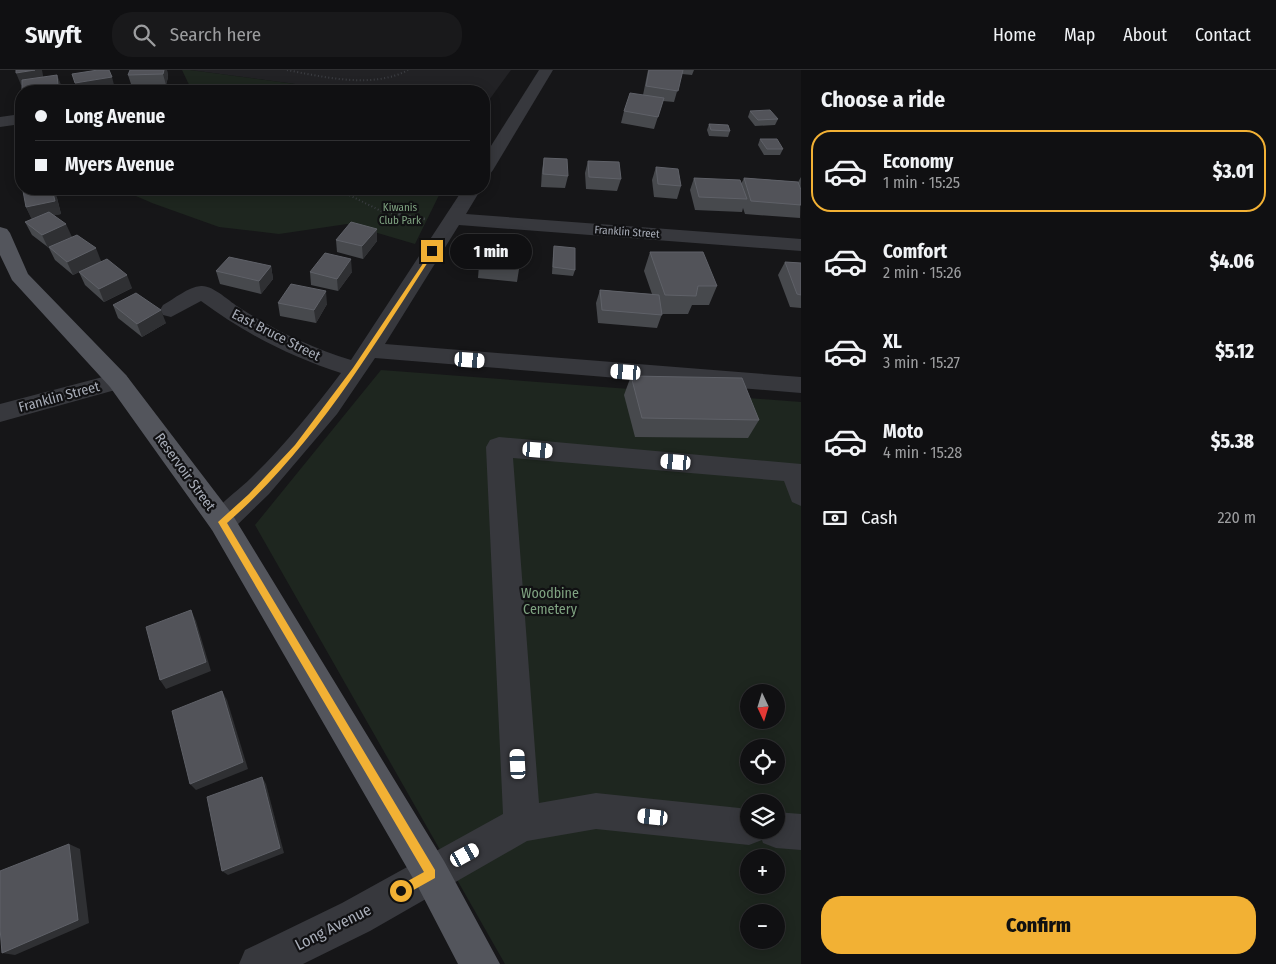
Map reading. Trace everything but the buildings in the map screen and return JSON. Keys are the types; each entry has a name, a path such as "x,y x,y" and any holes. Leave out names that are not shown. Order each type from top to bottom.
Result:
{"main road":[{"name":"Reservoir Street","path":"0,233 19,276 118,381 222,522 431,874 480,964"}],"street":[{"path":"490,160 546,70"},
{"path":"0,122 15,120"},
{"path":"222,522 252,497 298,447 368,350 468,195"},
{"name":"Franklin Street","path":"454,217 801,245"},
{"name":"East Bruce Street","path":"171,310 202,292 227,310 281,340 308,353 355,369"},
{"path":"368,350 431,357 801,385"},
{"name":"Franklin Street","path":"0,412 118,381"},
{"path":"522,824 499,447 794,472 801,495"},
{"name":"Long Avenue","path":"259,964 356,917 522,824 596,811 740,826"},
{"path":"785,831 801,832"}],"path":[{"path":"287,70 321,75 380,79 395,78 408,70"},
{"path":"348,195 381,212 429,220 454,217"}],"shaded area":[{"path":"190,70 511,70 490,99 490,85 302,85"}],"green space":[{"path":"182,70 302,85 189,85"},
{"name":"Kiwanis Club Park","path":"134,195 439,195 415,244 347,224 279,234 219,227"},
{"name":"Woodbine Cemetery","path":"381,370 801,402 801,964 505,964 255,525"}],"route":[{"path":"401,891 431,874 222,522 252,497 298,447 345,384 432,251"}]}
